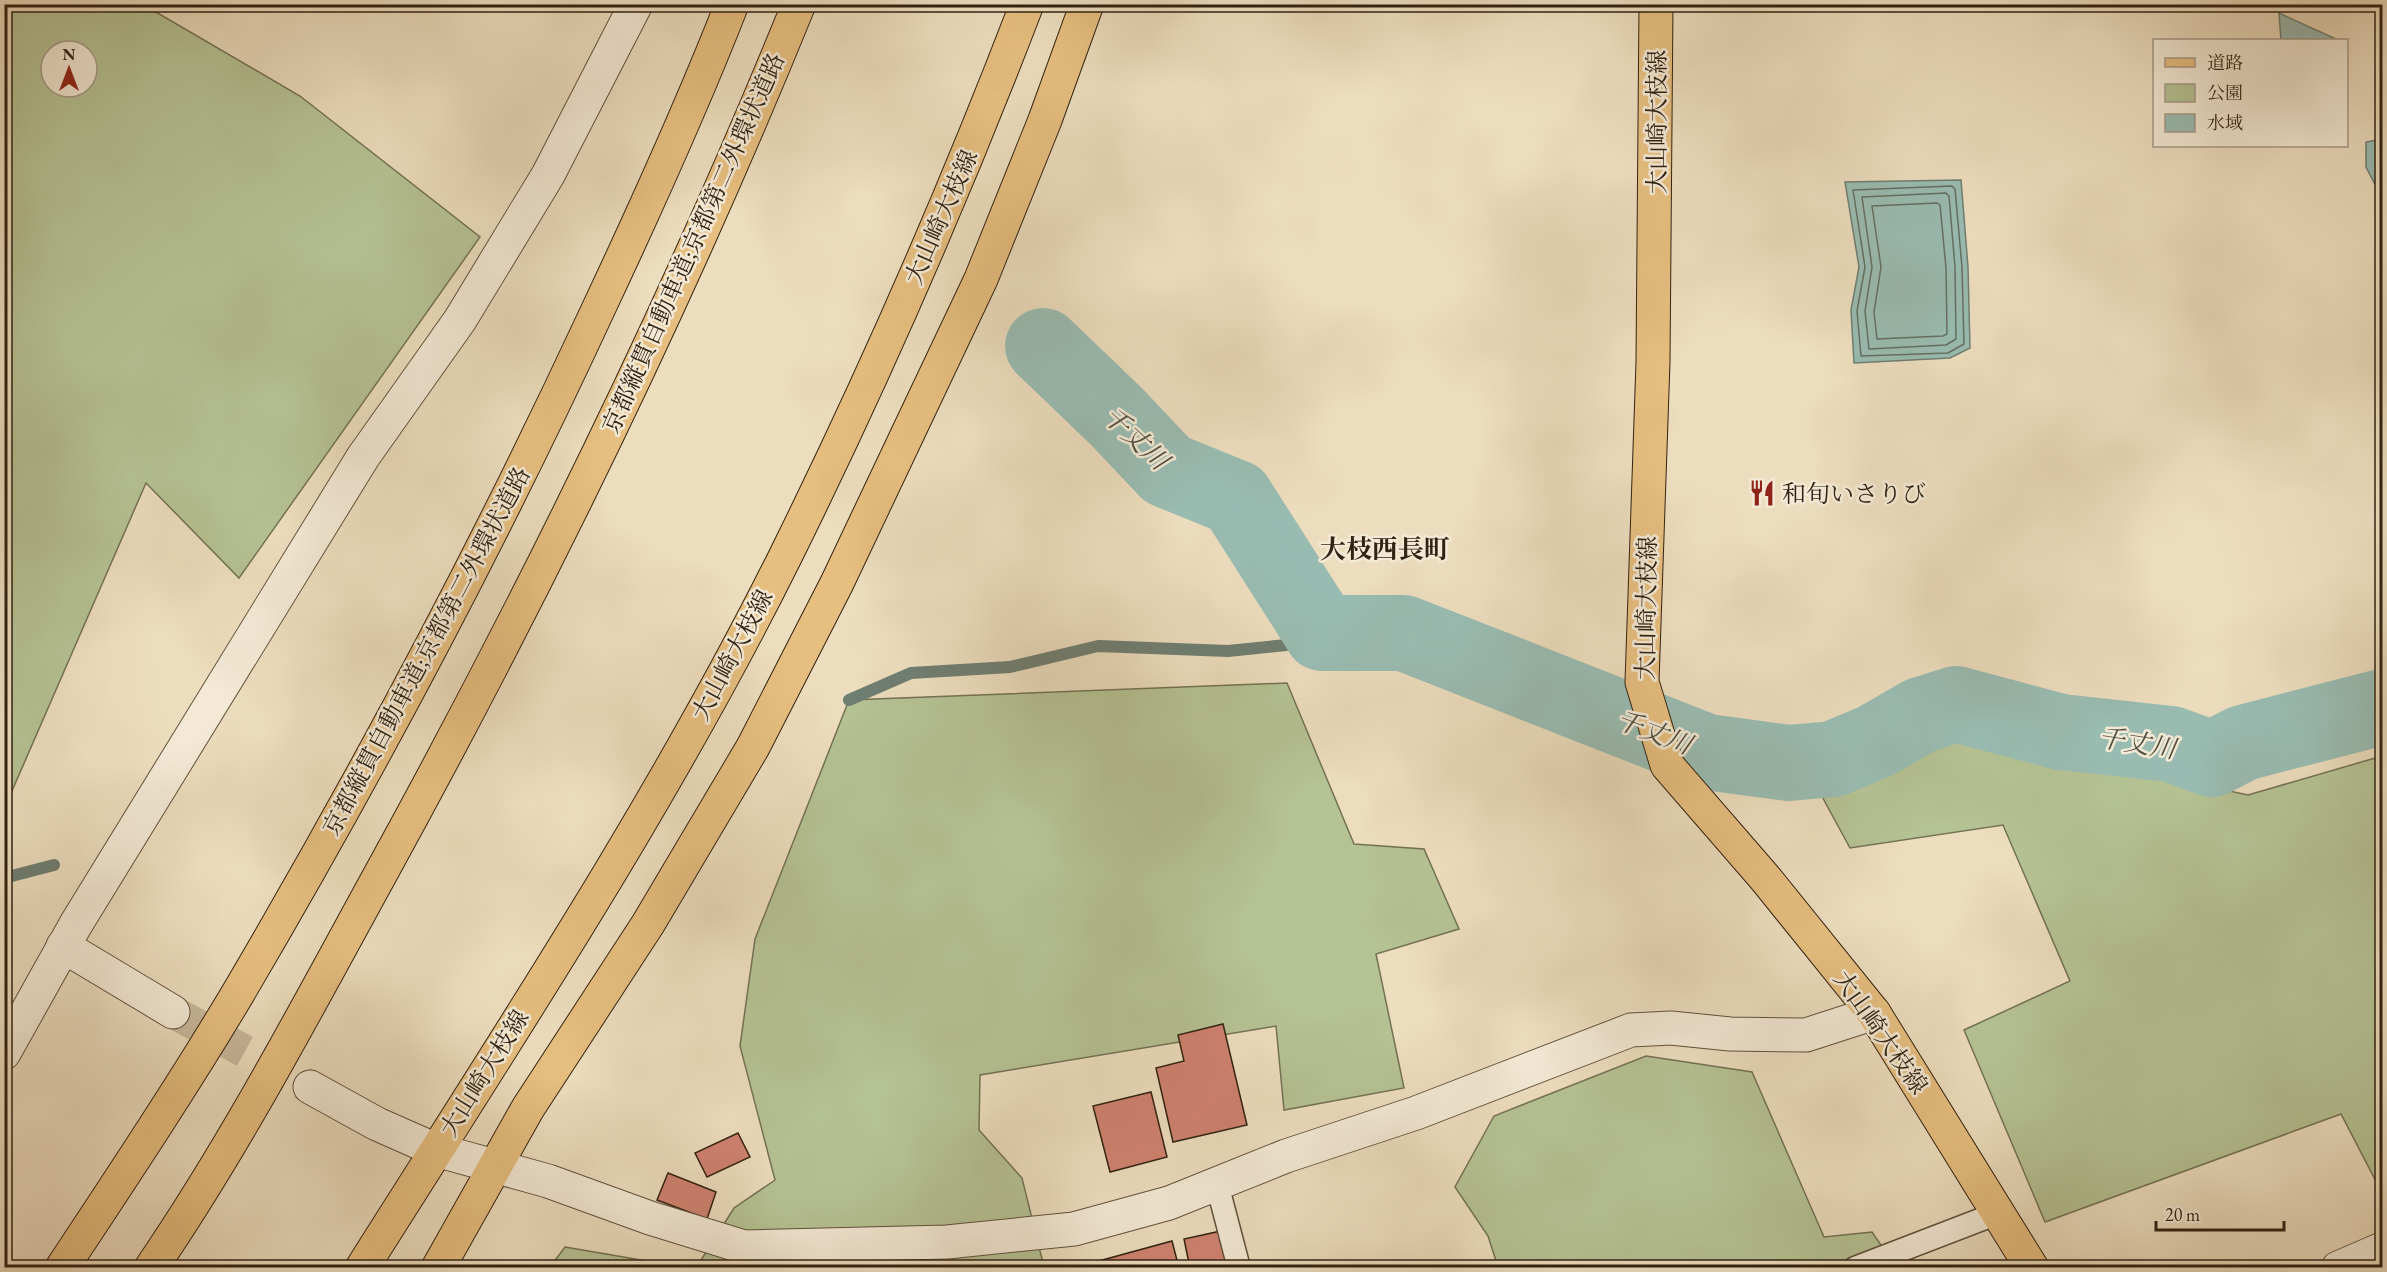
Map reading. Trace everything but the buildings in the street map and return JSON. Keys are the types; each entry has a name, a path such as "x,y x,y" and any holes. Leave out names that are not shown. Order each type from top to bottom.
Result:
{"main road":[{"name":"京都縦貫自動車道;京都第二外環状道路","path":"63,1268 236,996 385,734 526,466 634,233 732,4"},
{"name":"京都縦貫自動車道;京都第二外環状道路","path":"151,1268 181,1224 297,1027 442,762 578,498 687,265 799,4"},
{"name":"大山崎大枝線","path":"362,1268 605,878 692,729 784,559 898,314 983,120 1027,4"},
{"path":"438,1268 528,1108 648,924 753,747 832,594 908,438 981,279 1045,120 1087,4"},
{"name":"大山崎大枝線","path":"1656,4 1658,58 1653,362 1642,682 1667,765 1765,878 1874,1013 2032,1268"}],"street":[{"path":"6,1046 63,946 363,457 466,310 548,175 636,4"},
{"path":"63,946 173,1012"},
{"path":"310,1087 377,1124 436,1150 548,1181 650,1218 744,1247 947,1242 1074,1229 1169,1203 1286,1156 1416,1113 1631,1030 1671,1028 1730,1034 1806,1035 1874,1013"},
{"path":"2338,1268 2382,1249"}],"lane":[{"path":"1218,1184 1239,1268"},
{"path":"1855,1268 1998,1212"}],"green space":[{"path":"5,4 144,5 300,96 480,237 239,578 146,483 5,807"},
{"path":"1287,683 1354,844 1424,849 1459,929 1376,954 1404,1088 1284,1110 1276,1026 980,1075 979,1130 1022,1178 1044,1267 696,1268 734,1208 775,1180 740,1046 755,939 849,700"},
{"path":"1950,732 2248,795 2382,756 2382,1193 2341,1114 2045,1222 1964,1030 2070,981 2003,825 1850,848 1818,789"},
{"path":"1646,1056 1752,1072 1824,1237 1872,1232 1896,1267 1498,1267 1488,1236 1455,1187 1494,1116"},
{"path":"565,1247 682,1267 550,1267"}],"water":[{"path":"2279,13 2336,39 2281,39"},
{"path":"2382,139 2382,198 2366,167 2366,142"},
{"path":"1961,180 1968,267 1970,348 1950,358 1854,363 1851,310 1859,267 1845,182"}],"waterway":[{"name":"千丈川","path":"1043,346 1117,417 1167,470 1236,498 1322,633 1404,633 1707,752 1789,763 1833,759 1876,741 1921,715 1956,704 2061,732 2171,744 2212,759 2243,743 2382,707"},
{"path":"849,700 911,673 1010,667 1098,646 1228,651 1286,645 1322,633"},
{"path":"4,878 54,865"}],"tunnel":[{"path":"173,1012 310,1087"}],"place":[{"name":"和旬いさりび","path":"1762,493"}],"district":[{"name":"大枝西長町","path":"1385,549"}]}
